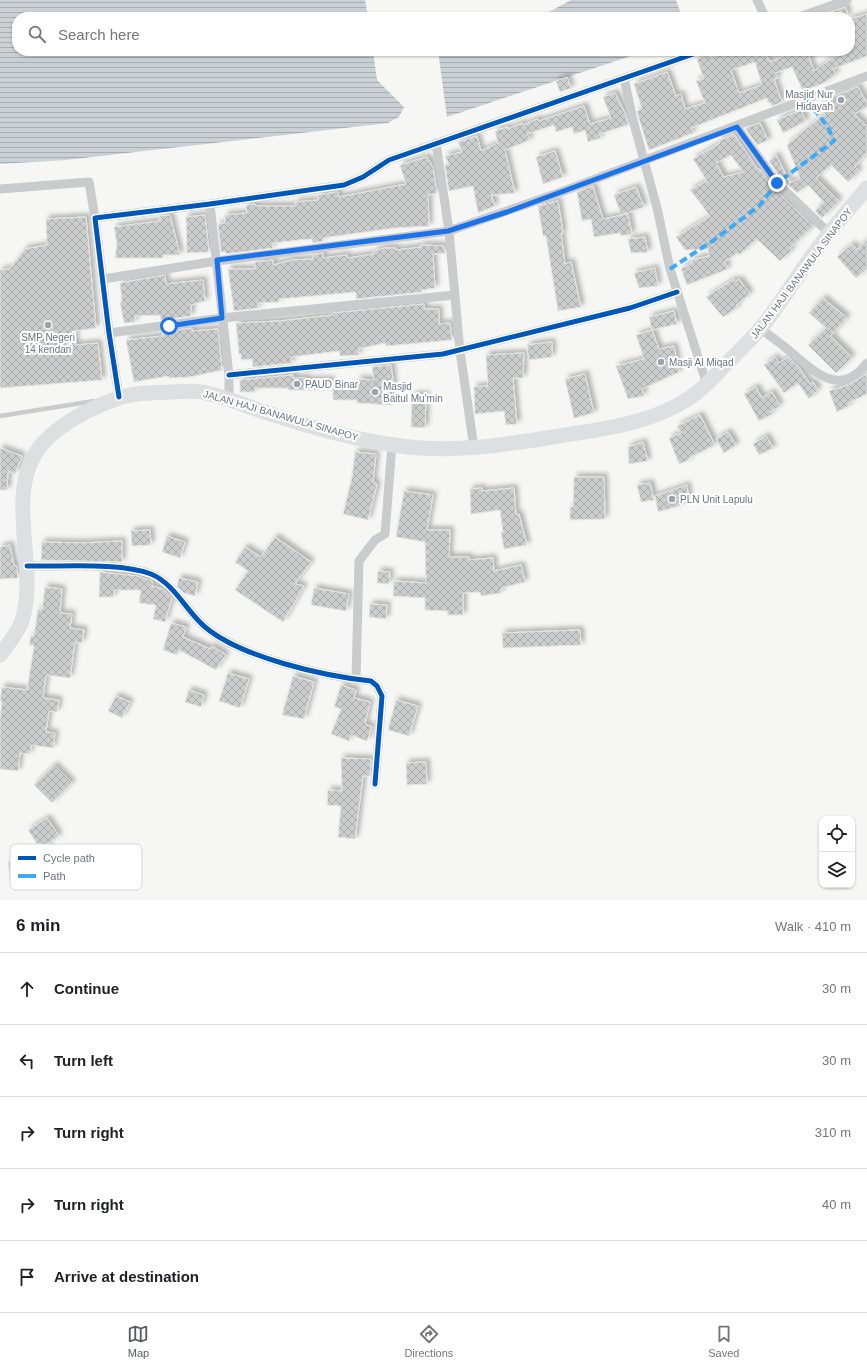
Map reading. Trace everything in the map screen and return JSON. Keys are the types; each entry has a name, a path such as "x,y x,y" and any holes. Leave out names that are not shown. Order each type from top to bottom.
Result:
{"highway":[{"name":"JALAN HAJI BANAWULA SINAPOY","path":"0,656 17,632 22,619 26,600 27,566 23,532 23,486 34,455 55,431 71,420 119,397 145,393 197,391 229,399 271,415 318,428 392,445 422,448 474,448 561,436 640,421 669,410 690,398 707,385 760,328 828,233 867,188"}],"street":[{"path":"757,0 763,12"},
{"path":"813,12 846,0"},
{"path":"95,218 210,204 344,185 363,177 389,160 688,56"},
{"path":"103,279 217,260 448,231 554,195 644,160 737,127 867,76"},
{"path":"624,78 677,292 707,385"},
{"path":"737,127 777,183 828,233"},
{"path":"436,143 448,231 460,351 474,448"},
{"path":"0,189 89,182 119,397"},
{"path":"210,204 229,375 229,399"},
{"path":"229,375 427,357 460,351 630,308 677,292"},
{"path":"109,333 222,318 455,295"},
{"path":"760,328 814,372 830,379 846,380 867,363"},
{"path":"356,679 359,560 375,540 385,534 392,445"},
{"path":"27,566 113,567 142,571 162,580 200,623 225,640 259,655 295,667 371,681 377,686 382,696 375,784"}],"lane":[{"path":"0,416 119,397"}],"shaded area":[{"path":"0,0 365,0 367,12 12,12 12,56 374,56 377,80 404,107 399,117 388,123 66,160 0,164"},
{"path":"571,0 676,0 680,12 549,12"},
{"path":"439,56 631,56 447,117"}],"building":[{"path":"846,7 847,12 831,12"},
{"path":"867,14 867,56 833,69 836,74 824,83 803,91 792,67 775,73 778,78 774,79 782,102 772,106 770,102 768,103 767,98 691,128 693,133 649,150 637,111 642,109 634,84 667,72 676,96 681,94 685,109 705,103 696,81 704,79 697,59 704,56 767,56 770,62 784,56 809,56 814,71 835,56 855,56 855,18","holes":["755,62 762,85 739,93 731,70"]},
{"path":"567,77 571,88 560,92 556,81"},
{"path":"858,87 867,103 867,107 854,114 867,126 867,152 855,167 859,171 848,182 831,165 816,178 839,201 822,218 815,211 824,202 808,185 797,193 782,179 769,161 776,155 790,183 800,178 787,145 825,115 821,104 832,99 831,97"},
{"path":"615,93 626,115 628,125 599,134 601,138 588,142 585,130 574,134 572,127 556,132 554,125 527,134 530,140 505,150 515,193 491,195 495,206 478,213 473,186 449,191 445,165 449,164 445,156 462,152 458,142 477,136 481,151 498,143 495,131 508,127 508,129 522,123 523,125 538,119 539,121 584,106 590,124 611,118 603,97"},
{"path":"801,110 806,121 783,133 777,120"},
{"path":"760,123 768,140 757,145 745,128"},
{"path":"734,134 758,170 760,169 772,187 813,226 790,248 792,250 780,261 757,239 739,255 738,253 724,262 728,269 687,285 681,269 693,262 692,260 709,256 708,249 685,250 676,237 710,216 690,190 707,181 693,159 720,143 719,141","holes":["731,155 743,172 724,177 716,163"]},
{"path":"555,151 563,177 543,184 536,157"},
{"path":"427,157 433,167 437,193 428,195 429,226 394,228 323,238 323,241 313,243 312,239 273,243 273,248 226,254 226,252 221,252 218,224 225,223 225,215 247,213 246,205 296,206 295,202 319,200 317,195 338,192 339,197 406,184 400,165"},
{"path":"593,186 603,219 628,214 632,234 621,236 620,233 594,237 591,219 582,221 577,192"},
{"path":"636,187 644,207 621,215 614,195"},
{"path":"558,201 563,233 561,233 565,264 571,262 581,307 558,311 546,236 543,236 538,206"},
{"path":"170,215 180,255 163,255 163,258 115,258 117,244 114,227 160,221 160,216"},
{"path":"205,215 209,252 187,253 186,217"},
{"name":"SMP Negeri 14 kendari","path":"86,217 96,328 74,331 76,345 98,343 102,380 0,388 0,270 10,269 25,249 47,245 46,219"},
{"path":"645,237 648,252 631,253 628,239"},
{"path":"867,239 867,269 856,278 837,257 852,244 857,250"},
{"path":"421,245 444,246 445,253 433,254 435,288 421,290 422,292 356,299 356,292 279,299 279,302 257,303 259,308 234,311 228,269 255,269 255,262 273,260 273,265 292,260 313,259 313,255 323,253 323,258 347,255 348,258 374,254 374,251 385,248 396,248 396,250 422,247"},
{"path":"655,268 658,286 639,288 634,273"},
{"path":"165,275 166,284 203,280 205,301 191,305 191,316 161,320 160,315 135,316 135,322 124,323 120,302 122,302 120,283"},
{"path":"734,279 735,282 739,279 750,294 736,305 738,307 723,317 706,297"},
{"path":"823,298 847,318 831,336 852,357 836,373 808,345 826,328 809,313"},
{"path":"424,304 424,309 439,309 439,324 450,323 452,340 386,346 385,343 358,349 359,355 340,356 339,351 291,357 292,363 253,367 252,359 241,360 241,354 239,354 236,323 280,321 333,315 333,313"},
{"path":"674,311 677,324 652,330 649,317"},
{"path":"192,328 192,331 218,329 222,370 190,377 169,378 168,376 134,382 126,340 163,336 163,332"},
{"path":"652,330 659,349 674,346 679,372 642,389 644,396 628,399 616,366 644,359 636,335"},
{"path":"552,342 552,357 529,360 527,345"},
{"path":"524,353 523,378 513,378 517,424 506,425 504,411 475,414 474,387 488,386 486,355"},
{"path":"775,357 779,363 788,357 798,366 810,384 813,382 818,390 809,399 798,383 784,393 764,365"},
{"path":"391,365 393,380 392,405 357,403 357,400 333,400 333,387 358,387 358,379 374,380 372,367"},
{"path":"585,374 594,413 574,418 565,379"},
{"path":"867,374 867,394 848,403 849,406 837,412 829,391 848,385"},
{"path":"293,375 293,378 306,378 306,380 331,380 331,390 255,388 255,392 240,392 240,380"},
{"path":"756,387 762,398 772,392 780,406 770,412 772,414 759,421 744,394"},
{"path":"412,395 426,395 425,428 411,427"},
{"path":"700,415 715,445 679,464 669,438 681,433 677,426"},
{"path":"728,432 736,445 724,453 716,439"},
{"path":"766,436 773,448 759,455 753,444"},
{"path":"643,442 648,461 629,464 628,447"},
{"path":"0,448 22,456 15,474 8,471 7,490 0,490"},
{"path":"355,452 376,454 373,482 377,484 368,520 343,514 352,477"},
{"path":"574,477 604,477 605,519 570,520 570,507 573,507"},
{"path":"650,483 654,500 641,502 637,485"},
{"name":"PLN Unit Lapulu","path":"687,485 689,503 658,512 655,496"},
{"path":"482,488 482,491 514,488 516,515 519,514 527,545 504,549 501,533 503,532 500,510 471,514 470,489"},
{"path":"404,491 433,495 427,530 450,530 449,557 469,557 469,560 493,558 494,571 521,565 525,582 501,588 501,593 481,596 480,592 463,593 463,615 448,615 447,611 425,610 425,598 393,596 394,581 426,583 425,542 396,537"},
{"path":"150,530 151,545 132,546 131,531"},
{"path":"167,536 185,542 180,558 162,552"},
{"path":"275,537 311,562 295,584 304,586 283,622 235,590 248,571 235,562 245,547 261,557"},
{"path":"122,541 122,562 41,560 42,542 82,543"},
{"path":"10,545 14,566 17,566 18,578 0,579 0,547"},
{"path":"378,571 390,572 389,584 377,583"},
{"path":"100,572 137,576 152,581 152,586 163,589 172,598 165,622 153,619 156,605 139,603 141,590 114,590 114,597 99,597"},
{"path":"179,578 198,582 195,596 184,593 177,586"},
{"path":"45,587 62,589 60,613 72,614 70,628 84,630 82,643 75,642 70,678 46,675 43,698 59,700 57,712 49,711 46,732 55,733 53,748 31,745 30,754 20,753 18,771 0,769 0,719 2,701 0,701 2,687 27,690 34,646 29,645 31,636 34,636 38,609 42,610"},
{"path":"314,588 349,594 346,611 311,605"},
{"path":"370,604 387,605 386,619 369,617"},
{"path":"171,623 186,627 183,637 210,649 212,646 226,655 216,670 179,650 177,655 163,650"},
{"path":"580,630 581,645 503,648 502,633"},
{"path":"228,673 249,679 240,708 219,701"},
{"path":"293,676 314,682 304,719 282,715"},
{"path":"341,685 356,690 354,698 370,702 365,724 372,727 367,741 351,735 349,741 331,734 341,709 334,707"},
{"path":"189,690 204,695 201,707 185,702"},
{"path":"116,696 130,702 122,718 108,711"},
{"path":"396,700 418,706 409,736 388,730"},
{"path":"341,758 371,759 370,776 363,776 355,839 338,837 341,806 327,805 328,790 342,791"},
{"path":"426,762 427,784 407,785 406,763"},
{"path":"54,765 72,783 52,803 34,785"},
{"path":"47,818 59,836 47,844 37,844 28,830"},
{"path":"8,862 10,862 10,878"}],"marked path":[{"path":"670,269 714,240 759,206 777,183 834,141 828,127 806,99"}],"cycle path":[{"path":"119,397 109,333 95,218 210,204 344,185 363,177 389,160 688,56"},
{"path":"229,375 443,354 630,308 677,292"},
{"path":"27,566 107,566 138,570 151,574 167,584 198,621 205,627 221,638 240,648 284,664 330,675 371,681 377,686 382,696 375,784"}],"place":[{"name":"Masjid Nur Hidayah","path":"841,100"},
{"name":"SMP Negeri 14 kendari","path":"48,325"},
{"name":"Masji Al Miqad","path":"661,362"},
{"name":"PAUD Binar","path":"297,384"},
{"name":"Masjid Baitul Mu'min","path":"375,392"},
{"name":"PLN Unit Lapulu","path":"672,499"}],"route":[{"path":"169,326 222,318 217,260 414,237 448,231 507,212 644,160 737,127 777,183"}]}
